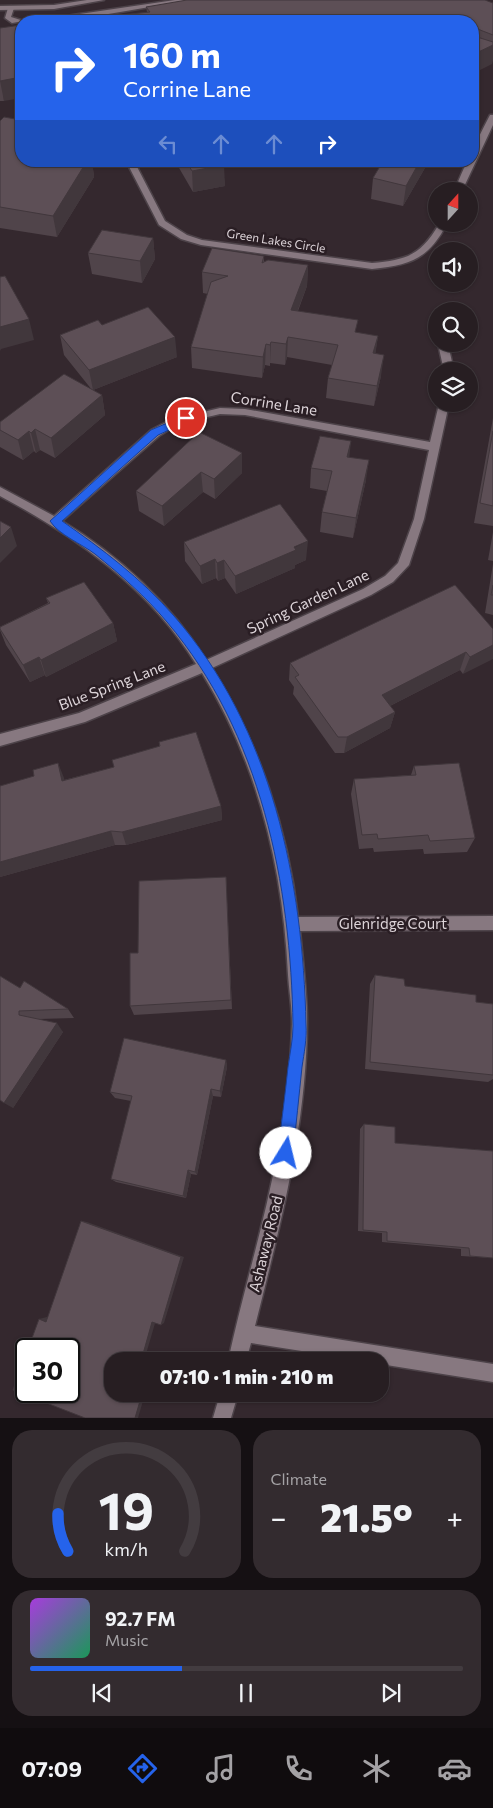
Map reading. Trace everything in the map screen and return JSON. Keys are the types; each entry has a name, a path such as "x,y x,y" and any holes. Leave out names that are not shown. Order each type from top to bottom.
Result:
{"street":[{"path":"0,8 54,7 101,0"},
{"path":"94,15 188,0"},
{"path":"11,8 7,17 15,21"},
{"path":"479,146 493,117"},
{"name":"Green Lakes Circle","path":"133,167 162,223 178,234 201,242 372,266 400,262 424,252 434,243 439,232"},
{"path":"462,182 469,167"},
{"name":"Corrine Lane","path":"55,521 155,433 174,422 196,415 220,411 245,412 435,447"},
{"name":"Spring Garden Lane","path":"205,666 367,592 390,579 402,564 419,519 442,412"},
{"name":"Ashaway Road","path":"0,491 55,521 98,551 133,581 170,619 205,666 235,717 251,751 275,826 293,924 300,1027 289,1136 276,1206 239,1352"},
{"name":"Blue Spring Lane","path":"0,740 81,718 205,666"},
{"name":"Glenridge Court","path":"293,924 493,924"},
{"path":"244,1333 493,1373"},
{"path":"222,1418 227,1402"}],"building":[{"path":"187,0 485,0 493,3 493,35 479,30 479,15 120,15 150,12 146,7"},
{"path":"15,26 15,78 0,81 0,28"},
{"path":"479,38 493,42 493,45 479,52"},
{"path":"4,117 15,119 15,167 83,167 53,216 0,207 0,121"},
{"path":"190,167 213,167 192,171"},
{"path":"379,167 417,167 406,186 373,178"},
{"path":"102,230 153,238 140,261 88,253"},
{"path":"212,248 264,256 262,263 268,260 308,265 291,310 358,320 355,332 378,336 373,353 384,355 377,386 328,378 338,345 288,337 286,344 271,342 270,345 266,344 263,357 191,347 211,282 228,276 202,272"},
{"path":"5,276 29,319 0,327 0,277"},
{"path":"148,307 175,337 89,370 60,335 98,320 102,325"},
{"path":"64,374 102,395 51,438 35,429 31,433 29,431 18,440 0,430 0,422"},
{"path":"493,431 493,506 480,503"},
{"path":"199,432 242,453 214,479 201,472 162,506 136,491"},
{"path":"320,436 351,441 347,457 369,460 356,518 322,512 332,471 311,468"},
{"path":"280,504 308,541 294,547 296,550 235,576 224,560 217,563 215,559 200,566 184,542"},
{"path":"0,521 11,527 0,538"},
{"path":"84,582 113,623 41,660 39,657 23,665 0,627 50,603 46,598"},
{"path":"455,585 493,629 493,645 470,657 466,652 382,695 395,712 347,737 338,737 295,677 299,675 290,663"},
{"path":"196,732 221,806 122,832 111,831 0,862 0,786 34,776 33,770 58,763 62,781 114,767 112,760 160,746 159,742"},
{"path":"459,763 475,838 430,841 428,835 378,839 377,834 362,835 354,779 416,775 414,766"},
{"path":"226,877 231,1000 130,1006 130,953 138,953 139,881"},
{"path":"375,975 404,979 405,986 476,995 476,1002 493,1004 493,1075 370,1062"},
{"path":"0,976 20,988 24,981 68,1009 19,1011 19,1015 57,1023 4,1103 0,1100"},
{"path":"124,1038 226,1060 220,1091 211,1089 195,1172 188,1170 183,1196 111,1179 132,1096 110,1092"},
{"path":"364,1124 395,1127 395,1143 493,1151 493,1258 470,1256 469,1248 387,1241 387,1232 363,1230"},
{"path":"81,1221 181,1257 161,1325 152,1322 144,1352 104,1352 104,1402 140,1402 135,1418 85,1418 46,1403 80,1403 80,1338 32,1338 39,1319 46,1322"}],"route":[{"path":"186,418 174,422 155,433 55,521 98,551 133,581 170,619 205,666 235,717 251,751 275,826 293,924 300,1027 286,1153"}]}
